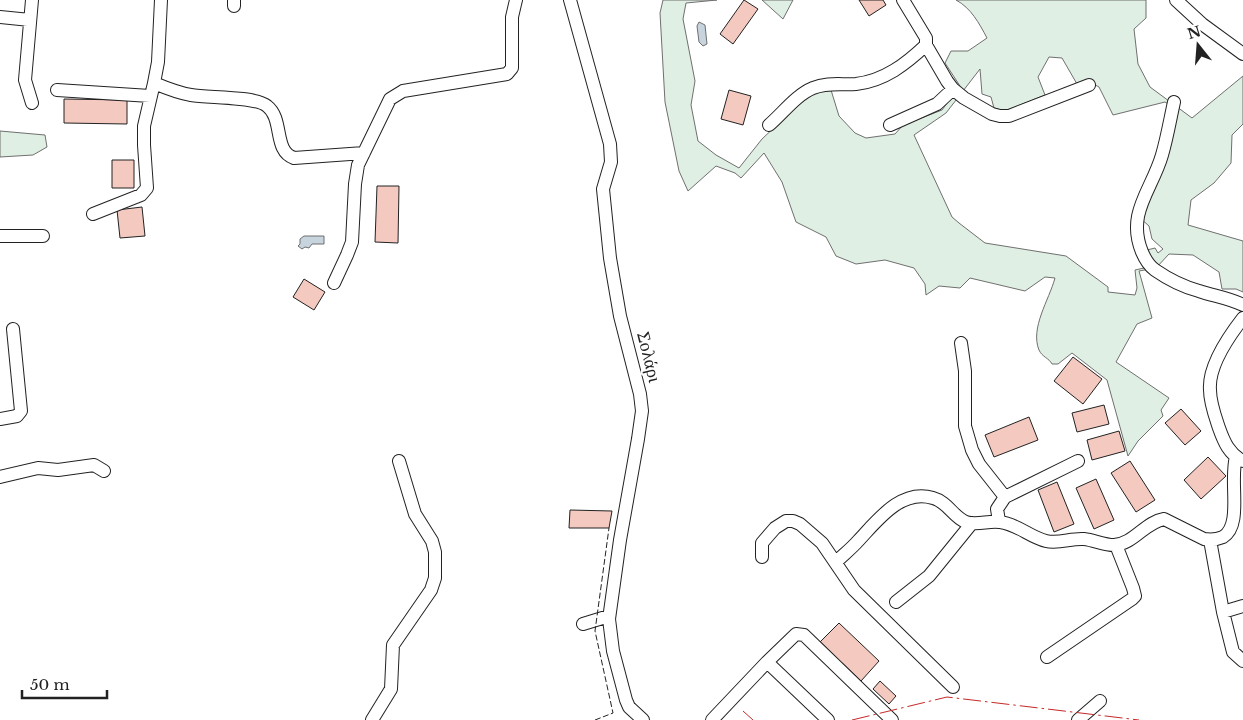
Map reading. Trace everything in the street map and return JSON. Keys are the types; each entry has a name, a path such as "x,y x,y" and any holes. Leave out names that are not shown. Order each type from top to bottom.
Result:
{"street":[{"path":"32,0 25,80 32,103"},
{"path":"93,214 141,195 147,188 144,126 158,62 161,0"},
{"path":"334,283 352,242 355,179 358,165 386,106 396,94 403,91 508,74 512,68 512,17 516,0"},
{"name":"Σολάρι","path":"570,0 610,144 611,162 603,189 610,258 620,316 640,394 642,411 609,616 613,651 626,700 634,712 643,720"},
{"path":"903,0 926,38 926,45 953,89 973,104 996,115 1013,115 1089,85"},
{"path":"1176,0 1202,24 1243,54"},
{"path":"0,17 30,20"},
{"path":"769,126 809,90 825,84 861,83 886,75 902,66 926,45"},
{"path":"154,83 191,95 262,102 273,112 284,151 294,158 364,153"},
{"path":"890,125 937,104 953,89"},
{"path":"57,90 150,96"},
{"path":"1174,102 1162,155 1136,220 1136,232 1140,247 1148,264 1155,270 1192,289 1243,304"},
{"path":"0,236 43,236"},
{"path":"836,562 877,521 895,506 909,498 925,496 934,498 947,505 960,519 972,524 999,521 1046,541 1060,542 1082,539 1116,545 1129,541 1164,519 1210,540 1234,536 1239,514 1234,471 1239,459 1228,449 1221,434 1211,400 1210,383 1217,359 1243,318"},
{"path":"0,419 17,416 21,411 13,329"},
{"path":"961,343 966,371 965,426 972,450 979,464 1005,497"},
{"path":"999,521 997,509 1005,497 1078,460"},
{"path":"372,720 391,689 393,645 431,590 434,578 435,552 432,541 416,514 399,461"},
{"path":"0,477 38,468 58,470 94,465 104,471"},
{"path":"762,557 762,543 769,534 783,523 794,521 800,524 822,543 854,590 953,687"},
{"path":"896,602 929,576 972,524"},
{"path":"1210,540 1223,612 1233,652 1243,661"},
{"path":"1047,657 1134,596 1134,588 1116,545"},
{"path":"1223,612 1243,606"},
{"path":"583,624 609,616"},
{"path":"712,720 796,634 804,635 892,720"},
{"path":"767,662 828,720"},
{"path":"1078,720 1100,701"}],"green space":[{"path":"663,0 717,0 686,3 683,19 695,81 691,105 698,141 716,155 739,168 762,139 815,92 831,90 839,116 855,133 866,138 895,134 903,125 942,110 960,86 945,63 951,51 968,51 987,38 978,21 956,0 1146,0 1146,18 1134,29 1138,64 1150,87 1192,118 1243,76 1243,124 1232,135 1231,163 1214,183 1191,200 1188,225 1243,241 1243,292 1236,289 1222,289 1219,272 1193,255 1169,254 1156,268 1139,271 1152,318 1137,324 1116,362 1169,398 1161,410 1163,416 1138,441 1128,456 1107,380 1072,353 1058,364 1052,364 1039,350 1037,333 1041,314 1055,278 1045,277 1025,291 970,278 960,288 939,286 926,295 925,284 914,268 885,260 856,264 836,256 826,237 796,222 782,182 764,153 741,178 735,173 716,166 688,191 679,171 665,102 660,13","holes":["1049,57 1062,58 1077,84 1088,81 1099,87 1113,115 1165,102 1178,110 1140,218 1149,226 1152,239 1163,249 1158,253 1155,248 1147,250 1153,266 1135,270 1137,288 1135,295 1108,292 1108,287 1066,256 985,243 952,217 914,135 946,113 980,69 982,94 991,97 994,108 1005,111 1045,95 1038,77"]},
{"path":"762,0 793,0 783,19"},
{"path":"0,131 45,135 47,147 33,155 0,157"}],"shaded area":[{"path":"699,22 705,25 707,44 703,46 699,42 697,26"},
{"path":"304,236 324,236 324,244 312,244 309,248 305,247 302,249 298,246 300,239"}],"building":[{"path":"744,0 758,9 733,44 720,34"},
{"path":"859,0 883,0 886,5 869,16"},
{"path":"729,90 751,96 743,125 721,119"},
{"path":"64,99 127,100 127,124 64,123"},
{"path":"112,160 134,160 134,188 112,188"},
{"path":"377,186 399,186 398,243 375,242"},
{"path":"142,207 145,236 120,238 117,210"},
{"path":"304,279 325,292 314,310 293,297"},
{"path":"1073,357 1102,379 1083,404 1054,381"},
{"path":"1104,405 1109,424 1077,432 1072,413"},
{"path":"1181,409 1201,431 1185,445 1165,423"},
{"path":"1029,417 1038,440 994,457 985,435"},
{"path":"1119,431 1125,451 1092,460 1087,440"},
{"path":"1208,457 1226,476 1201,499 1184,480"},
{"path":"1130,461 1155,500 1136,512 1111,473"},
{"path":"1096,479 1114,520 1094,529 1076,488"},
{"path":"1057,482 1074,524 1054,532 1038,490"},
{"path":"570,510 612,511 609,528 569,528"},
{"path":"839,623 879,661 861,681 820,642"},
{"path":"880,681 896,696 889,704 873,689"}],"fence":[{"path":"595,720 613,713 595,631 609,528"}],"power":[{"path":"852,720 947,697 1139,720"},
{"path":"743,711 753,720"}]}
